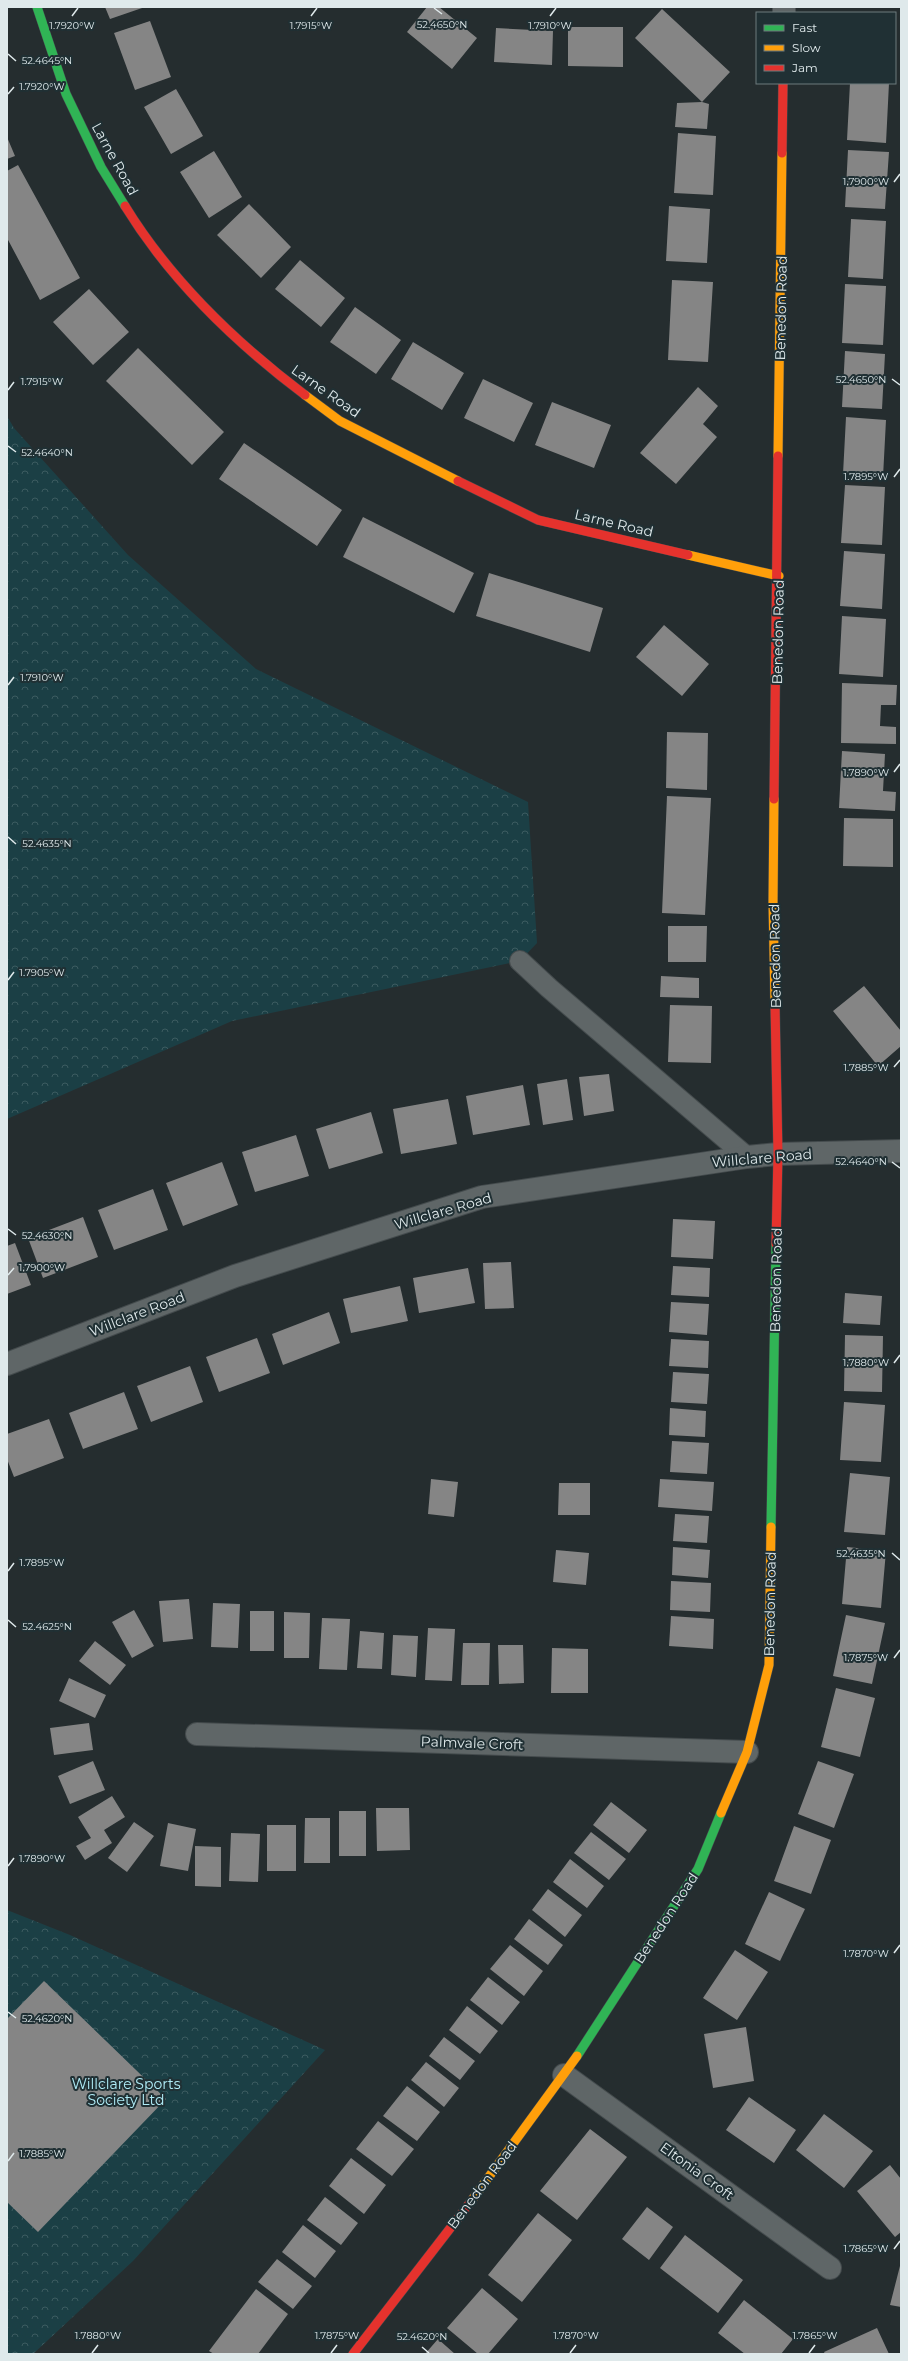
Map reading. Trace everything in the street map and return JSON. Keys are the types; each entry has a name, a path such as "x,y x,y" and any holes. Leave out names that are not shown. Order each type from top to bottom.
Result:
{"street":[{"name":"Larne Road","path":"37,7 66,94 101,167 146,239 200,304 276,373 340,421 440,473 538,520 779,576"},
{"name":"Benedon Road","path":"353,2354 482,2187 564,2075 698,1869 747,1752 769,1666 778,1154 774,903 779,576 783,84"},
{"name":"Willclare Road","path":"7,1364 235,1276 482,1197 747,1157 778,1154 901,1151"},
{"name":"Palmvale Croft","path":"197,1734 747,1752"},
{"name":"Eltonia Croft","path":"564,2075 830,2268"}],"lane":[{"path":"520,961 549,988 747,1157"}],"green space":[{"path":"7,416 14,428 128,555 256,669 528,802 537,943 520,961 232,1021 7,1119"},
{"name":"Willclare Sports Society Ltd","path":"7,1910 70,1935 325,2050 133,2261 33,2354 7,2354"}],"building":[{"path":"105,7 145,7 110,19"},
{"path":"427,7 439,7 477,38 452,69 407,32"},
{"path":"662,9 730,72 702,102 635,38"},
{"path":"150,21 171,77 135,90 114,33"},
{"path":"568,27 623,27 623,67 568,66"},
{"path":"496,28 553,31 552,65 494,62"},
{"path":"850,84 889,84 886,143 847,140"},
{"path":"176,89 203,136 171,154 144,107"},
{"path":"702,102 709,104 707,129 675,127 677,103"},
{"path":"678,133 716,136 713,195 674,193"},
{"path":"7,137 15,156 7,159"},
{"path":"848,150 889,152 885,209 845,207"},
{"path":"214,151 242,197 209,218 180,172"},
{"path":"18,165 80,278 40,300 7,238 7,171"},
{"path":"249,204 291,247 261,278 217,235"},
{"path":"669,206 710,209 707,263 666,261"},
{"path":"851,219 886,221 883,279 848,277"},
{"path":"300,260 345,298 321,327 275,289"},
{"path":"672,280 713,282 708,362 668,360"},
{"path":"845,284 886,286 883,345 842,343"},
{"path":"89,289 129,332 93,365 53,322"},
{"path":"355,307 401,340 376,374 330,342"},
{"path":"413,342 464,373 442,410 391,379"},
{"path":"138,348 224,432 192,465 106,381"},
{"path":"845,351 885,354 882,409 842,407"},
{"path":"483,379 533,403 514,442 464,418"},
{"path":"698,387 718,406 703,424 717,437 676,484 640,453"},
{"path":"552,402 611,425 594,468 535,445"},
{"path":"846,417 886,420 883,477 843,474"},
{"path":"244,443 342,510 317,546 219,479"},
{"path":"845,485 885,487 882,545 841,543"},
{"path":"363,517 474,573 454,613 343,557"},
{"path":"844,551 885,554 882,609 840,606"},
{"path":"489,573 603,608 590,652 476,616"},
{"path":"842,616 886,619 883,677 839,674"},
{"path":"664,625 709,664 682,696 636,657"},
{"path":"842,683 897,685 896,705 881,705 880,726 896,727 896,744 841,743"},
{"path":"667,732 708,733 707,790 666,788"},
{"path":"842,751 885,754 883,791 896,792 895,811 839,808"},
{"path":"667,796 711,798 705,915 662,913"},
{"path":"844,818 893,819 893,867 843,866"},
{"path":"668,926 707,926 706,962 668,962"},
{"path":"661,976 699,978 699,998 660,997"},
{"path":"864,986 901,1031 901,1046 878,1066 833,1011"},
{"path":"670,1005 712,1006 711,1063 668,1062"},
{"path":"609,1074 614,1111 584,1116 579,1077"},
{"path":"567,1079 573,1120 543,1125 537,1084"},
{"path":"523,1085 530,1125 473,1135 466,1096"},
{"path":"448,1099 457,1144 401,1154 393,1109"},
{"path":"371,1112 383,1153 329,1169 316,1129"},
{"path":"296,1135 309,1176 255,1192 242,1152"},
{"path":"222,1162 238,1205 183,1226 166,1183"},
{"path":"153,1189 168,1230 114,1250 98,1210"},
{"path":"83,1217 98,1257 43,1278 28,1238"},
{"path":"673,1219 715,1221 713,1259 671,1257"},
{"path":"15,1243 31,1285 7,1294 7,1246"},
{"path":"511,1262 514,1308 485,1309 483,1263"},
{"path":"673,1266 710,1268 709,1297 671,1295"},
{"path":"468,1268 475,1303 419,1313 413,1278"},
{"path":"400,1286 408,1321 351,1333 343,1299"},
{"path":"845,1293 882,1296 880,1325 843,1323"},
{"path":"671,1302 709,1304 707,1335 669,1332"},
{"path":"329,1312 340,1343 283,1365 272,1334"},
{"path":"845,1335 883,1336 882,1392 844,1391"},
{"path":"257,1338 270,1373 219,1392 206,1357"},
{"path":"671,1339 709,1341 708,1368 669,1366"},
{"path":"190,1366 203,1402 151,1422 137,1386"},
{"path":"673,1372 709,1374 707,1404 671,1402"},
{"path":"124,1392 138,1429 83,1449 69,1413"},
{"path":"844,1402 885,1405 881,1462 840,1460"},
{"path":"670,1408 706,1411 705,1437 669,1435"},
{"path":"49,1419 64,1458 14,1477 7,1459 7,1434"},
{"path":"672,1441 709,1443 707,1474 670,1472"},
{"path":"850,1473 890,1477 885,1535 844,1532"},
{"path":"431,1479 458,1482 454,1517 428,1514"},
{"path":"660,1479 714,1482 712,1511 658,1507"},
{"path":"559,1483 590,1483 590,1515 558,1515"},
{"path":"675,1514 709,1516 707,1543 673,1541"},
{"path":"673,1547 710,1550 708,1578 672,1575"},
{"path":"847,1547 886,1551 881,1608 842,1604"},
{"path":"556,1550 589,1553 586,1585 553,1582"},
{"path":"671,1581 711,1583 710,1612 670,1610"},
{"path":"189,1599 193,1639 163,1642 159,1601"},
{"path":"213,1603 240,1604 238,1648 211,1647"},
{"path":"134,1610 154,1646 132,1658 112,1622"},
{"path":"250,1611 274,1611 274,1651 250,1651"},
{"path":"284,1612 310,1613 309,1658 284,1658"},
{"path":"846,1615 885,1623 872,1684 833,1676"},
{"path":"671,1616 714,1619 713,1649 669,1646"},
{"path":"322,1618 350,1619 347,1670 319,1669"},
{"path":"428,1628 455,1629 452,1681 425,1680"},
{"path":"360,1631 384,1633 382,1669 357,1668"},
{"path":"393,1635 418,1636 416,1677 391,1675"},
{"path":"95,1641 126,1665 110,1685 79,1661"},
{"path":"463,1643 490,1643 489,1685 461,1685"},
{"path":"498,1645 523,1645 524,1683 499,1684"},
{"path":"552,1648 588,1649 588,1693 551,1693"},
{"path":"69,1678 106,1695 95,1718 59,1701"},
{"path":"836,1688 875,1698 860,1757 821,1747"},
{"path":"89,1723 93,1750 54,1755 50,1728"},
{"path":"93,1761 105,1790 70,1804 58,1776"},
{"path":"818,1761 854,1774 834,1828 798,1814"},
{"path":"112,1796 125,1817 104,1830 112,1843 85,1860 76,1846 91,1838 78,1817"},
{"path":"611,1802 647,1830 629,1853 593,1825"},
{"path":"376,1808 409,1808 410,1850 377,1851"},
{"path":"339,1811 366,1811 366,1856 339,1856"},
{"path":"305,1818 330,1818 330,1863 304,1863"},
{"path":"134,1822 154,1836 127,1872 108,1858"},
{"path":"168,1823 196,1829 188,1871 160,1866"},
{"path":"267,1825 296,1825 296,1871 267,1871"},
{"path":"794,1826 831,1840 811,1894 774,1881"},
{"path":"591,1832 626,1859 609,1880 574,1853"},
{"path":"231,1833 260,1834 258,1882 229,1881"},
{"path":"195,1846 221,1847 221,1887 195,1886"},
{"path":"570,1859 604,1886 587,1908 553,1882"},
{"path":"548,1889 582,1915 565,1937 532,1910"},
{"path":"769,1892 805,1909 780,1961 745,1944"},
{"path":"529,1919 563,1945 548,1965 514,1939"},
{"path":"510,1945 543,1971 524,1996 490,1969"},
{"path":"735,1950 768,1972 737,2020 703,1998"},
{"path":"488,1977 520,2002 502,2025 470,2000"},
{"path":"44,1981 166,2099 38,2232 7,2202 7,2019"},
{"path":"467,2006 498,2031 480,2054 449,2030"},
{"path":"746,2027 754,2081 713,2088 704,2034"},
{"path":"444,2037 475,2061 460,2080 429,2056"},
{"path":"426,2062 459,2088 444,2107 411,2080"},
{"path":"407,2086 440,2112 417,2141 383,2116"},
{"path":"749,2097 796,2130 774,2163 726,2130"},
{"path":"824,2114 873,2151 844,2188 796,2150"},
{"path":"378,2121 414,2149 392,2176 356,2149"},
{"path":"590,2129 627,2157 577,2220 540,2191"},
{"path":"351,2158 386,2185 364,2214 329,2186"},
{"path":"890,2165 901,2179 901,2232 895,2237 857,2191"},
{"path":"325,2197 358,2223 341,2245 307,2220"},
{"path":"647,2207 673,2227 649,2260 622,2239"},
{"path":"538,2213 572,2240 522,2302 488,2275"},
{"path":"303,2225 336,2251 315,2278 282,2252"},
{"path":"685,2235 743,2280 718,2313 660,2268"},
{"path":"277,2259 312,2286 293,2309 258,2282"},
{"path":"901,2262 901,2307 890,2305"},
{"path":"482,2288 518,2319 488,2354 478,2354 447,2328"},
{"path":"256,2289 288,2314 258,2354 214,2354 209,2351"},
{"path":"744,2300 793,2339 781,2354 745,2354 718,2333"},
{"path":"877,2328 889,2354 825,2354 824,2352"},
{"path":"438,2339 455,2354 425,2354"}],"traffic: fast":[{"path":"37,7 66,94 101,167 125,206"},
{"path":"771,1527 776,1244"},
{"path":"577,2056 698,1869 721,1813"}],"traffic: slow":[{"path":"778,456 782,153"},
{"path":"305,395 340,421 458,481"},
{"path":"688,555 779,576"},
{"path":"774,799 773,903 775,1005"},
{"path":"721,1813 747,1752 769,1665 771,1527"},
{"path":"472,2200 577,2056"}],"traffic: jam":[{"path":"782,153 783,84"},
{"path":"125,206 143,234 163,260 206,309 254,354 305,395"},
{"path":"774,799 778,456"},
{"path":"458,481 538,520 688,555"},
{"path":"775,1005 778,1154 776,1244"},
{"path":"353,2354 472,2200"}]}
